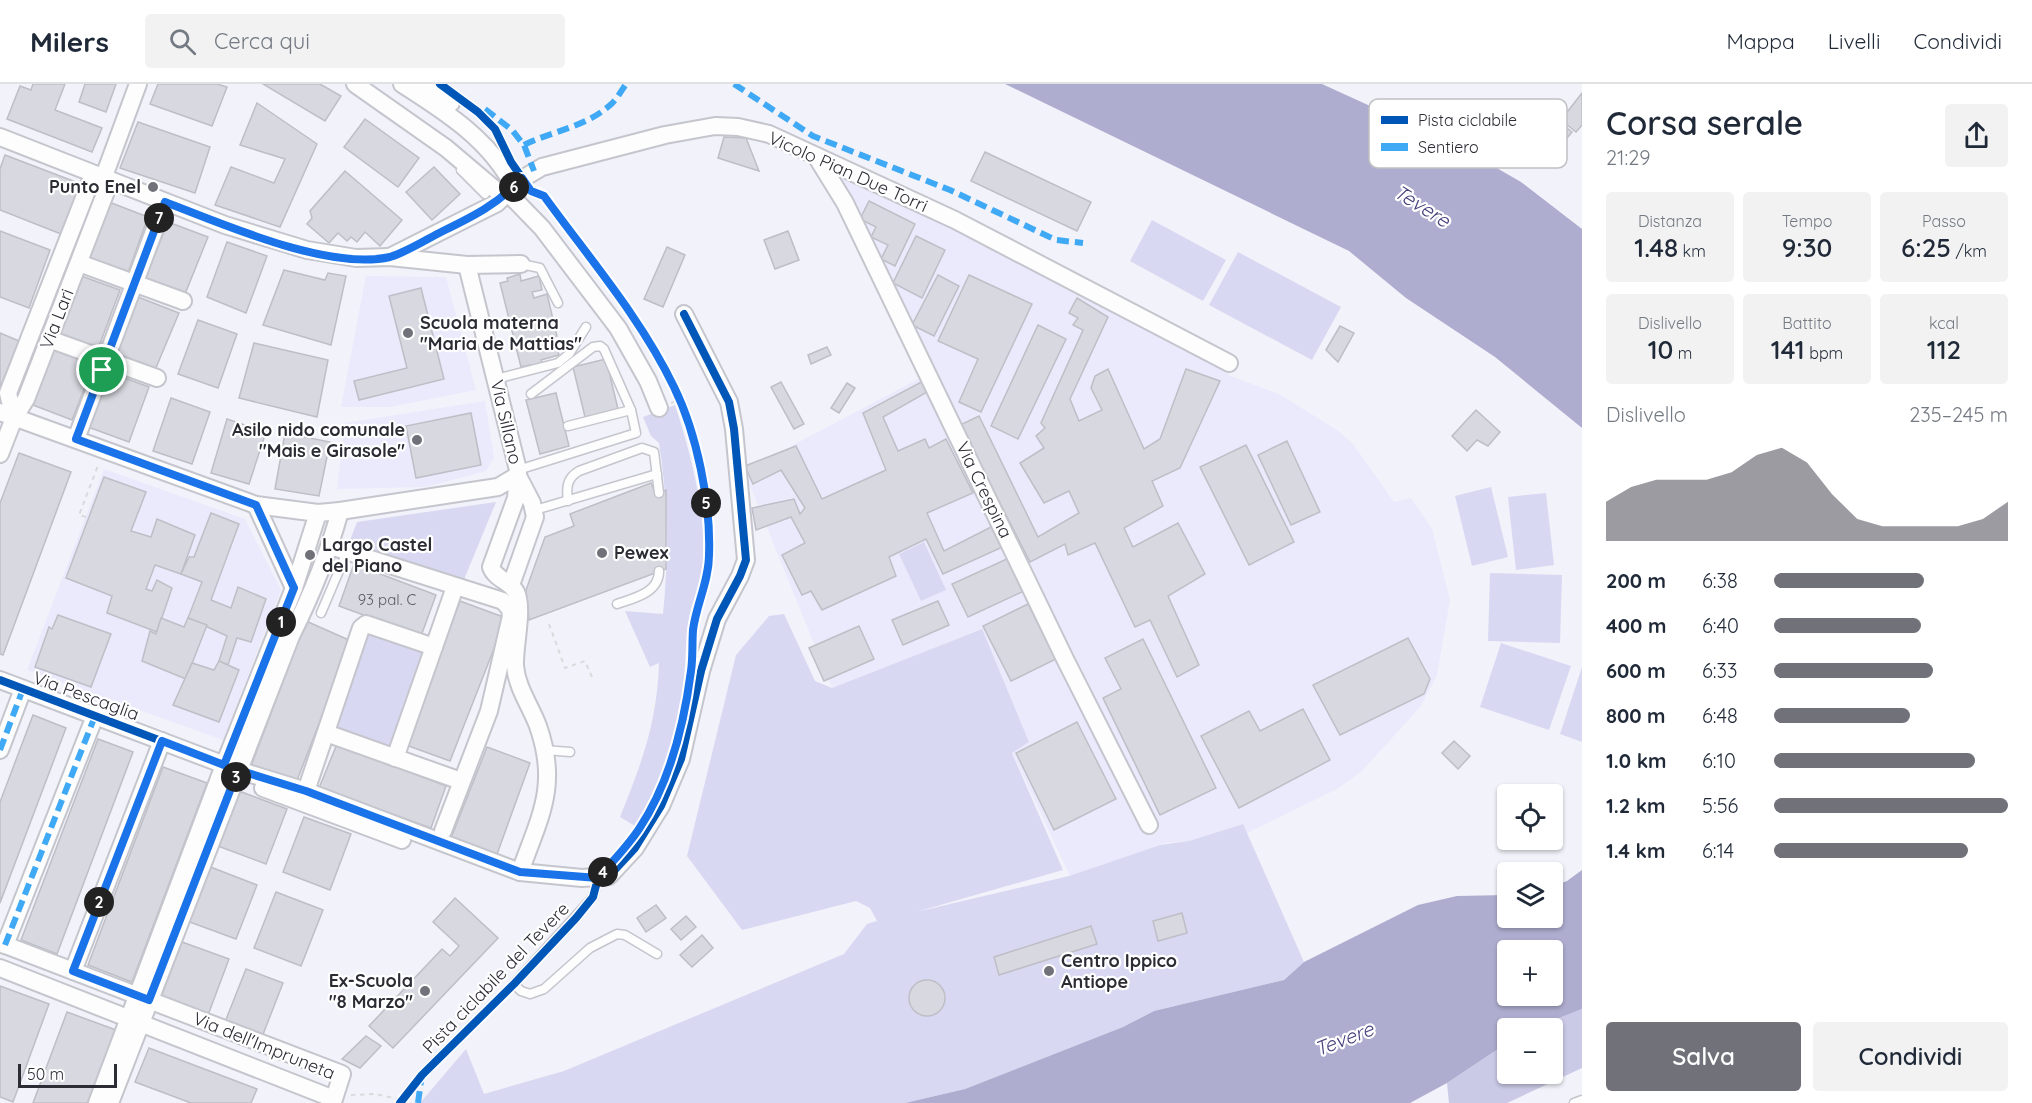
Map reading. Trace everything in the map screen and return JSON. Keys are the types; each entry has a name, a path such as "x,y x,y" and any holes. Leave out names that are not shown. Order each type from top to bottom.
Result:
{"street":[{"path":"138,84 102,178 8,393 7,415 256,505 318,513 498,487 518,472"},
{"path":"355,84 508,193 542,228 618,328 648,381 659,408"},
{"path":"402,84 462,125 503,165"},
{"path":"424,84 488,135 503,165 508,193"},
{"name":"Vicolo Pian Due Torri","path":"390,257 476,215 508,193 522,178 542,167 665,135 715,126 738,127 769,134 955,220 1229,363"},
{"path":"0,138 236,228 306,250 346,257 390,257 467,265 521,264"},
{"name":"Via Crespina","path":"816,156 845,203 1060,648 1149,825"},
{"name":"Via Lari","path":"0,454 7,415 26,399 79,263 102,178"},
{"path":"76,439 165,202"},
{"path":"79,263 183,301"},
{"name":"Via Sillano","path":"467,265 518,472 535,510"},
{"path":"598,878 609,876 635,848 661,806 681,759 700,671 717,619 746,560 734,429 729,402 684,314"},
{"path":"50,339 157,378"},
{"name":"Via Sillano","path":"511,585 493,573 491,567 516,498 518,472"},
{"path":"256,505 294,588"},
{"path":"520,872 546,800 545,750 536,720 519,684 514,644 518,613 517,594 511,585 535,517 535,510"},
{"path":"231,768 310,598 330,546 340,511"},
{"path":"110,1103 134,1022 231,768 318,513"},
{"path":"330,546 502,601 510,609 511,616 495,694 443,831"},
{"path":"395,758 455,586"},
{"path":"306,791 357,638 366,624 434,647"},
{"name":"Via Pescaglia","path":"0,680 231,768 306,791 520,872 598,878"},
{"path":"0,750 23,689"},
{"path":"2,944 95,716"},
{"path":"326,733 462,781"},
{"path":"73,971 162,741"},
{"name":"Via Pescaglia","path":"231,768 255,785 507,879 520,872"},
{"name":"Via dell'Impruneta","path":"0,969 134,1022 342,1099 342,1074 2,944"},
{"path":"97,1103 134,1022"}],"lane":[{"path":"417,128 485,194"},
{"path":"521,264 540,268 558,303"},
{"path":"496,379 558,363 569,354 586,327"},
{"path":"518,472 633,436 636,430 631,410 604,349 600,346 593,347 531,394"},
{"path":"568,426 631,410"},
{"path":"568,501 566,489 571,476 642,448 654,453 659,493"},
{"path":"535,510 657,474"},
{"path":"321,613 346,552"},
{"path":"617,604 651,589 657,584 660,571"},
{"path":"545,750 570,752"},
{"name":"Pista ciclabile del Tevere","path":"598,878 593,897 514,984 521,991 530,994 544,989 590,948 617,934 625,935 657,954"},
{"path":"1575,1103 1582,1100"}],"path":[{"path":"677,394 682,405"},
{"path":"86,518 79,515 104,449"},
{"path":"549,624 566,668 585,661 592,677"},
{"path":"342,1099 376,1094 403,1099"}],"shaded area":[{"path":"851,164 1235,360 1228,375 1281,395 1340,432 1353,444 1394,502 1411,498 1432,529 1450,600 1437,675 1421,706 1362,771 1337,789 1247,833 1242,824 1189,841 1165,843 1070,876 1012,752 981,629 832,688 744,471 922,377 833,196"},
{"path":"1152,220 1226,260 1203,301 1130,261"},
{"path":"1238,252 1341,307 1312,360 1209,305"},
{"name":"Scuola materna \"Maria de Mattias\"","path":"366,276 446,277 476,390 390,407 341,407"},
{"name":"Asilo nido comunale \"Mais e Girasole\"","path":"485,401 494,458 486,471 426,487 337,489 345,423"},
{"path":"675,405 698,493 705,558 689,619 683,688 676,723 659,777 635,826 620,817 652,724 659,663 650,667 625,611 663,614 667,549 666,507 659,443 651,436 643,417"},
{"path":"104,469 245,519 281,590 223,740 27,670"},
{"path":"1491,487 1508,557 1472,566 1455,496"},
{"path":"1546,493 1554,565 1516,570 1508,497"},
{"path":"496,502 463,582 349,543 357,522"},
{"path":"924,542 946,590 921,601 899,554"},
{"path":"1490,573 1562,575 1560,643 1488,641"},
{"path":"784,614 815,681 832,688 982,629 1029,742 1012,753 1063,870 916,912 1069,876 1160,845 1189,841 1243,824 1304,962 1284,980 1154,1011 1123,1027 965,1089 905,1103 420,1103 466,1049 484,1094 564,1071 844,954 867,924 877,921 870,908 856,901 742,930 687,856 736,655 769,616"},
{"path":"365,630 426,651 391,747 331,726"},
{"path":"1501,643 1571,666 1549,730 1480,707"},
{"path":"1582,667 1582,742 1560,734"},
{"path":"1582,1009 1582,1068 1563,1077 1563,1018 1559,1018"},
{"path":"1497,1050 1497,1084 1548,1084 1507,1103 1449,1103 1447,1083"}],"water":[{"name":"Tevere","path":"1005,84 1322,84 1369,105 1369,168 1497,168 1521,182 1582,229 1582,428 1495,357 1406,298 1349,251"},
{"name":"Tevere","path":"1582,870 1582,1009 1559,1018 1497,1018 1497,1050 1447,1083 1410,1103 905,1103 965,1089 1123,1027 1154,1011 1284,980 1304,962 1418,905 1457,896 1497,895 1497,928 1563,928 1563,882"}],"building":[{"path":"33,84 65,84 55,110 102,128 92,152 7,119 20,86 31,90"},
{"path":"85,84 116,84 106,112 79,102"},
{"path":"158,84 217,84 227,87 212,126 150,104"},
{"path":"263,84 320,84 341,96 325,121"},
{"path":"1582,93 1582,125 1576,132 1567,125 1567,112"},
{"path":"257,103 317,144 280,227 215,205 231,167 274,183 285,159 240,145"},
{"path":"365,119 419,158 398,187 344,147"},
{"path":"138,122 210,147 195,193 120,168"},
{"path":"1567,128 1572,132 1567,138"},
{"path":"724,137 746,138 759,171 718,158"},
{"path":"985,152 1091,202 1077,231 971,181"},
{"path":"5,155 81,184 61,234 0,210 0,169"},
{"path":"434,167 460,194 432,220 406,192"},
{"path":"345,171 402,220 380,246 365,232 357,242 351,237 347,241 338,233 329,243 307,224 312,218 310,211"},
{"path":"869,201 915,224 895,266 881,259 888,245 871,237 876,227 860,219"},
{"path":"109,202 148,217 128,273 88,258"},
{"path":"168,222 208,237 185,294 145,279"},
{"path":"0,231 50,250 29,308 0,297"},
{"path":"788,231 799,260 775,269 764,240"},
{"path":"916,236 945,250 922,298 893,283"},
{"path":"227,242 267,256 246,313 207,297"},
{"path":"667,247 685,255 663,307 644,299"},
{"path":"284,270 325,280 328,273 346,276 331,345 263,325"},
{"path":"520,274 521,281 539,276 542,290 532,292 534,298 547,294 557,336 545,339 546,345 556,342 559,355 541,360 543,365 531,369 530,365 521,367 500,283"},
{"path":"938,275 959,286 934,336 912,325"},
{"path":"969,275 1032,304 981,412 959,402 978,359 938,341"},
{"path":"81,276 120,290 98,349 59,334"},
{"path":"421,288 444,379 359,400 354,381 407,368 389,296"},
{"path":"138,297 179,313 155,370 117,355"},
{"path":"1077,298 1108,317 1070,399 1079,421 1102,410 1091,388 1095,376 1108,369 1144,449 1160,439 1186,369 1220,381 1180,468 1152,481 1163,506 1124,528 1133,547 1178,523 1205,574 1168,596 1199,665 1177,677 1150,620 1135,627 1095,543 1068,555 1065,544 1030,562 960,425 979,416 1038,537 1079,513 1069,491 1044,503 1020,463 1044,448 1036,436 1045,428 1041,423 1083,330 1073,325 1078,318 1069,313"},
{"path":"198,320 237,334 218,388 178,374"},
{"path":"1038,325 1066,339 1018,439 991,426"},
{"path":"1340,326 1354,333 1338,362 1326,350"},
{"path":"0,333 19,341 0,388"},
{"path":"254,343 328,360 317,417 239,398"},
{"path":"827,347 831,355 811,364 808,355"},
{"path":"54,350 94,364 72,420 33,405"},
{"path":"606,359 618,409 585,417 573,367"},
{"path":"108,372 149,387 129,442 88,427"},
{"path":"925,380 929,391 883,417 898,451 925,439 929,448 946,439 973,493 927,513 944,551 995,525 1007,545 943,574 926,539 889,557 896,576 822,610 811,591 802,595 782,555 805,543 791,517 756,530 752,508 794,499 800,514 805,508 781,470 753,484 745,466 796,446 822,499 886,470 863,413"},
{"path":"781,382 804,424 794,429 771,387"},
{"path":"847,383 855,388 839,413 831,408"},
{"path":"556,393 569,446 540,454 526,400"},
{"path":"171,398 210,412 192,464 153,451"},
{"path":"1476,410 1500,432 1488,446 1477,440 1467,451 1452,436"},
{"path":"471,413 481,465 416,478 406,426"},
{"path":"227,419 266,432 249,484 211,473"},
{"path":"285,433 330,442 319,496 275,489"},
{"path":"1287,441 1320,512 1291,525 1258,455"},
{"path":"1246,445 1294,542 1249,565 1200,467"},
{"path":"19,453 71,472 3,655 0,654 0,503"},
{"path":"104,477 146,492 131,531 151,537 157,519 195,535 181,574 155,565 146,589 152,591 157,580 172,588 157,632 107,613 112,596 66,578"},
{"name":"Pewex","path":"651,483 656,494 666,490 666,569 529,620 526,590 545,537 574,526 570,514"},
{"path":"211,513 239,524 211,600 231,608 238,587 266,599 251,642 237,638 228,665 219,661 227,636 188,618 202,582 181,574 189,557 194,557"},
{"path":"1009,558 1024,591 968,617 952,584"},
{"path":"354,564 436,595 421,636 339,606"},
{"path":"460,601 506,618 450,761 406,745"},
{"path":"938,601 949,625 903,645 892,620"},
{"path":"1028,604 1056,659 1011,681 983,626"},
{"path":"58,615 111,634 91,687 35,667 49,627 52,629"},
{"path":"161,618 184,627 188,618 207,625 186,679 142,661 150,631 156,634"},
{"path":"306,621 351,641 296,783 251,766"},
{"path":"859,626 874,659 824,681 809,648"},
{"path":"1408,638 1430,679 1424,694 1340,735 1313,685"},
{"path":"1143,639 1216,788 1160,815 1103,698 1121,689 1105,658"},
{"path":"219,661 239,670 219,722 173,705 192,663 214,670"},
{"path":"1303,709 1330,760 1239,808 1201,736 1249,711 1260,731"},
{"path":"33,715 66,728 0,903 0,802"},
{"path":"1077,722 1116,799 1054,830 1016,753"},
{"path":"98,739 133,752 57,954 21,940"},
{"path":"1454,741 1470,756 1458,769 1442,753"},
{"path":"337,744 446,786 431,828 319,788"},
{"path":"487,747 530,763 496,857 451,838"},
{"path":"163,767 207,783 132,982 88,965"},
{"path":"239,791 287,809 266,864 218,846"},
{"path":"304,817 351,834 330,890 283,872"},
{"path":"208,866 257,885 236,939 187,921"},
{"path":"276,892 323,910 301,966 254,948"},
{"name":"Ex-Scuola \"8 Marzo\"","path":"455,898 498,938 393,1048 369,1026 442,949 450,956 459,946 433,922"},
{"path":"656,905 666,918 646,932 637,918"},
{"path":"1182,913 1187,933 1158,941 1153,921"},
{"path":"686,916 696,927 681,940 671,929"},
{"path":"1091,926 1097,944 999,975 994,957"},
{"path":"702,935 713,948 692,967 680,955"},
{"path":"182,942 229,959 208,1015 161,997"},
{"path":"246,969 283,983 262,1037 225,1022"},
{"path":"927,980 940,985 945,998 940,1011 927,1016 914,1011 909,998 914,985"},
{"path":"0,986 49,1004 13,1102 0,1097"},
{"path":"67,1012 116,1030 88,1103 33,1103"},
{"path":"366,1036 381,1046 360,1068 342,1059"},
{"path":"149,1048 257,1089 251,1103 191,1103 135,1082"}],"marked path":[{"path":"524,145 590,119 614,101 626,84"},
{"path":"734,84 813,136 950,190 1056,240 1083,243"},
{"path":"485,109 512,130 524,145 534,171"},
{"path":"0,750 23,689"},
{"path":"5,945 95,716"},
{"path":"73,971 162,741"},
{"path":"418,1103 421,1081"}],"cycle path":[{"path":"440,84 478,112 495,129 511,162 529,188 545,196 631,314 662,363 683,407 701,470 709,534 709,563 694,625 690,680"},
{"path":"0,680 238,770 306,791 520,872 582,878 609,876 635,848 661,806 681,759 701,671 717,619 746,560 734,429 729,402 684,314"},
{"path":"400,1103 422,1075 514,984 576,918 593,897 598,878 604,871"}],"place":[{"name":"Punto Enel","path":"153,187"},
{"name":"Scuola materna \"Maria de Mattias\"","path":"408,333"},
{"name":"Asilo nido comunale \"Mais e Girasole\"","path":"417,440"},
{"name":"Pewex","path":"602,553"},
{"name":"Largo Castel del Piano","path":"310,555"},
{"name":"Centro Ippico Antiope","path":"1049,971"},
{"name":"Ex-Scuola \"8 Marzo\"","path":"425,991"}],"route":[{"path":"522,178 531,191 544,196 633,317 675,388 688,423 698,462 709,526 709,566 694,627 690,682 682,722 670,762 653,805 638,831 598,878 520,872 306,791 238,770 149,1000 73,971 162,741 224,765 294,588 256,505 76,439 102,370 165,202 286,245 327,255 367,258 390,257 476,215 497,203 522,178"}]}
